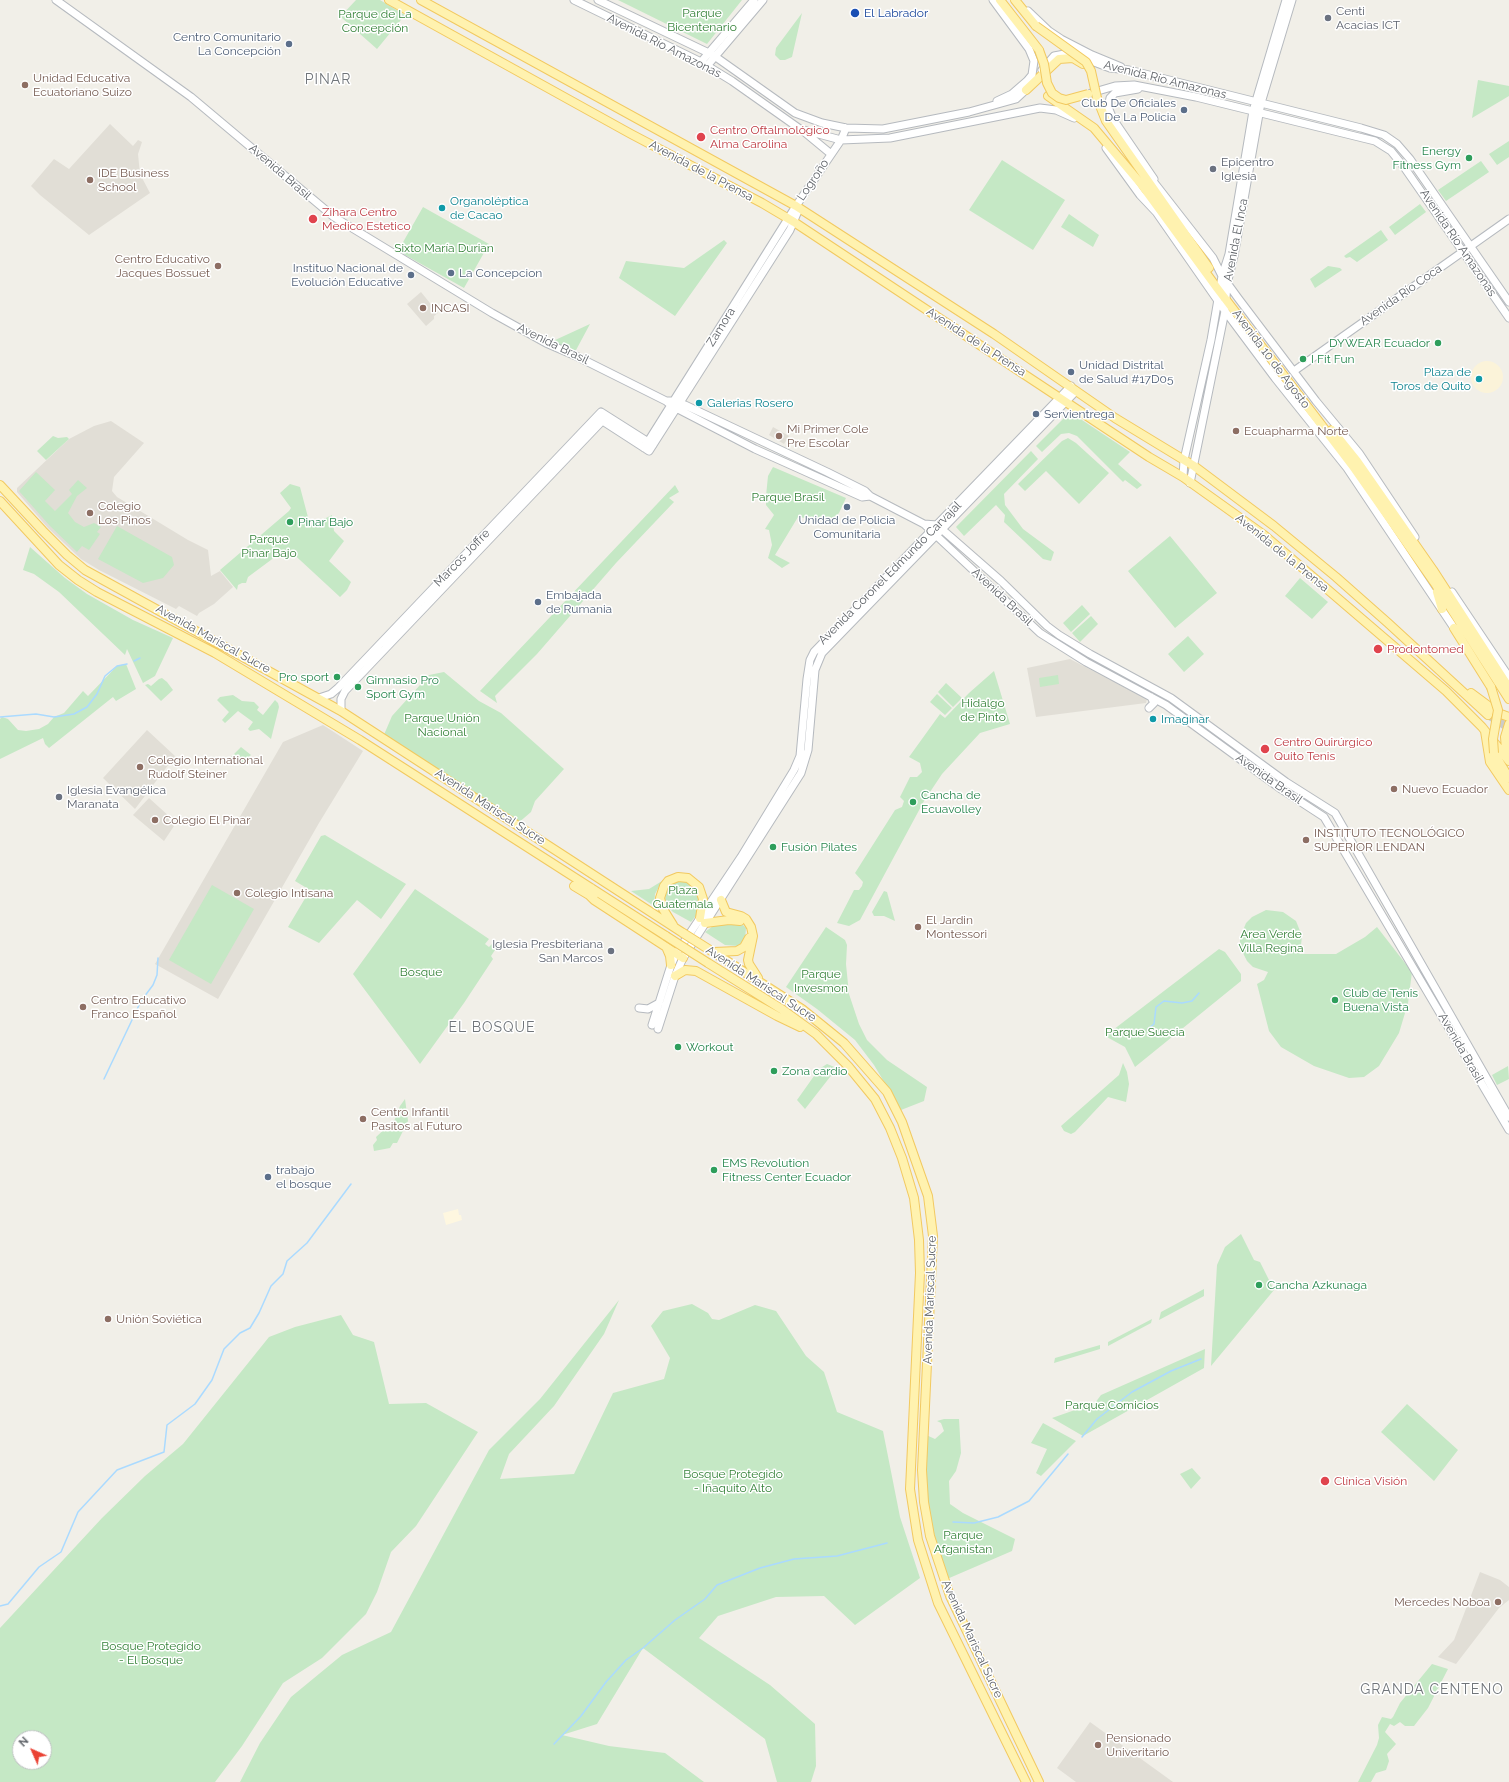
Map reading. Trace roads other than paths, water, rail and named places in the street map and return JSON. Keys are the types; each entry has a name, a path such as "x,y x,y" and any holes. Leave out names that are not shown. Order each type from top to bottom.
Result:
{"main road":[{"name":"Avenida Brasil","path":"56,0 191,97 334,217 492,313 546,343 674,404 833,475 924,524 1040,633 1086,662 1166,705 1247,764 1324,817 1509,1130"},
{"name":"Avenida de la Prensa","path":"389,0 792,221 1064,399 1149,457 1183,477 1264,535 1446,691 1485,730 1509,760"},
{"name":"Avenida de la Prensa","path":"421,0 797,209 994,334 1115,418 1194,466 1274,526 1488,706 1500,714 1509,717"},
{"name":"Avenida Río Amazonas","path":"574,0 704,64 800,129 841,140 890,138 980,120 984,121 1040,108 1056,110 1069,115 1086,126 1096,135 1140,195 1156,212"},
{"name":"Avenida Río Amazonas","path":"598,0 712,55 795,113 822,123 846,128 883,129 957,114 1010,101 1026,90 1049,60 1063,53 1073,53 1110,68 1129,70 1384,135 1402,148 1419,170 1509,302"},
{"path":"712,55 754,0"},
{"path":"704,64 764,0"},
{"path":"957,114 1003,99 1012,94 1027,81 1034,69 1034,61 1029,49 993,0"},
{"name":"Avenida 10 de Agosto","path":"1000,0 1038,50 1044,91 1053,101 1100,133 1156,212 1223,292 1294,371 1359,453 1509,677"},
{"name":"Avenida 10 de Agosto","path":"1014,0 1036,26 1086,62 1091,71 1097,98 1106,121 1132,156 1223,292 1357,461 1433,570 1509,688"},
{"path":"1019,0 1038,22 1049,31 1092,55 1129,70"},
{"name":"Avenida El Inca","path":"1190,483 1225,311 1222,276 1229,254 1258,103 1286,0"},
{"name":"Avenida El Inca","path":"1258,103 1292,0"},
{"path":"1038,50 1044,64 1047,85 1054,95 1066,100 1088,94"},
{"path":"1026,90 1059,59 1066,57 1075,59 1085,68 1091,87 1097,98"},
{"name":"Avenida Río Amazonas","path":"1088,94 1115,86 1126,85 1151,89 1196,97 1375,141 1391,152 1411,176 1509,318"},
{"path":"1151,89 1117,92 1110,98 1108,107 1113,120 1161,191"},
{"name":"Avenida El Inca","path":"1183,477 1184,460 1211,340 1234,256 1256,112"},
{"name":"Logroño","path":"797,209 841,140 846,128"},
{"path":"800,129 831,154"},
{"name":"Avenida 10 de Agosto","path":"1132,156 1213,258 1222,276"},
{"name":"Avenida 10 de Agosto","path":"1122,162 1141,184 1223,292 1352,465 1436,585 1509,699"},
{"path":"1411,176 1419,170"},
{"name":"Zamora","path":"602,417 649,446 674,404 792,221 797,209"},
{"name":"Avenida Río Coca","path":"1294,371 1509,219"},
{"path":"1213,258 1220,260 1229,254"},
{"name":"Avenida 10 de Agosto","path":"1225,311 1275,378 1348,468 1454,628"},
{"name":"Avenida Coronel Edmundo Carvajal","path":"680,956 675,976 655,1027 659,1003 671,964 680,956 750,844 797,763 802,740 807,679 810,660 814,652 940,527 1074,389"},
{"name":"Marcos Joffre","path":"319,698 331,694 338,688 602,417"},
{"name":"Marcos Joffre","path":"341,711 341,699 345,691 602,417"},
{"name":"Avenida Mariscal Sucre","path":"0,484 43,531 67,555 85,570 341,711 676,929 760,981 814,1018 858,1058 887,1092 902,1122 928,1196 933,1236 933,1273 922,1470 924,1502 930,1536 950,1596 1039,1782"},
{"name":"Avenida Mariscal Sucre","path":"0,501 59,565 78,580 97,592 215,653 360,740 783,1010 809,1029 848,1066 875,1099 890,1128 902,1158 914,1198 919,1240 920,1274 911,1439 910,1489 918,1540 938,1603 1026,1782"},
{"name":"Avenida Brasil","path":"924,524 940,527 1052,629 1090,654 1171,698 1286,782 1335,813 1509,1117"},
{"name":"Avenida Coronel Edmundo Carvajal","path":"702,920 721,900 801,774 807,759 815,670 822,653 934,532"},
{"path":"1436,585 1442,609"},
{"path":"1454,628 1491,687 1498,710 1493,739 1494,754 1509,778"},
{"name":"Avenida de la Prensa","path":"1396,630 1488,715"},
{"path":"1149,708 1154,703 1151,697"},
{"path":"1509,724 1505,736 1506,750 1509,760"},
{"path":"1485,730 1490,762 1509,790"},
{"path":"676,929 663,909 660,898 664,886 673,879 688,878 699,887 703,899 702,920 736,920 741,921 748,929 748,941 741,950 714,952"},
{"path":"574,886 589,894 594,900 680,956"},
{"path":"591,888 594,900"},
{"path":"721,900 726,912 746,919 751,927 753,936 748,960 750,967 760,981"},
{"path":"662,945 669,952 671,964"},
{"path":"675,976 685,970 696,971 777,1016 809,1029"},
{"path":"639,1008 648,1009 659,1003"}],"waterway":[{"path":"134,661 140,658"},
{"path":"0,717 36,714 54,717 74,714 87,707 97,694 105,676 117,666 127,664"},
{"path":"104,1079 141,1001 153,985 157,975 158,958"},
{"path":"1148,1029 1154,1024 1156,1007 1164,1001 1182,1003 1192,1001 1199,993"},
{"path":"0,1606 8,1604 39,1567 61,1552 78,1512 117,1470 164,1452 167,1425 195,1404 212,1380 224,1349 240,1333 250,1328 259,1313 271,1286 283,1274 287,1261 307,1243 351,1184"},
{"path":"1082,1437 1097,1419 1132,1392 1171,1371 1201,1359"},
{"path":"953,1522 974,1523 998,1517 1029,1501 1068,1454"},
{"path":"554,1744 581,1716 606,1682 626,1660 643,1648 675,1620 705,1599 717,1585 760,1568 794,1559 837,1556 887,1543"}],"tunnel":[{"path":"1488,715 1509,728"}],"place":[{"name":"El Labrador","path":"855,13"},
{"name":"Centi Acacias ICT","path":"1328,18"},
{"name":"Centro Comunitario La Concepción","path":"289,44"},
{"name":"Unidad Educativa Ecuatoriano Suizo","path":"25,85"},
{"name":"Club De Oficiales De La Policia","path":"1184,110"},
{"name":"Centro Oftalmológico Alma Carolina","path":"701,137"},
{"name":"Energy Fitness Gym","path":"1469,158"},
{"name":"Epicentro Iglesia","path":"1213,169"},
{"name":"IDE Business School","path":"90,180"},
{"name":"Organoléptica de Cacao","path":"442,208"},
{"name":"Zihara Centro Medico Estetico","path":"313,219"},
{"name":"Centro Educativo Jacques Bossuet","path":"218,266"},
{"name":"La Concepcion","path":"451,273"},
{"name":"Instituo Nacional de Evolución Educative","path":"411,275"},
{"name":"INCASI","path":"423,308"},
{"name":"DYWEAR Ecuador","path":"1438,343"},
{"name":"I Fit Fun","path":"1303,359"},
{"name":"Unidad Distrital de Salud #17D05","path":"1071,372"},
{"name":"Plaza de Toros de Quito","path":"1479,379"},
{"name":"Galerias Rosero","path":"699,403"},
{"name":"Servientrega","path":"1036,414"},
{"name":"Ecuapharma Norte","path":"1236,431"},
{"name":"Mi Primer Cole Pre Escolar","path":"779,436"},
{"name":"Unidad de Policia Comunitaria","path":"847,507"},
{"name":"Colegio Los Pinos","path":"90,513"},
{"name":"Pinar Bajo","path":"290,522"},
{"name":"Embajada de Rumania","path":"538,602"},
{"name":"Prodontomed","path":"1378,649"},
{"name":"Pro sport","path":"337,677"},
{"name":"Gimnasio Pro Sport Gym","path":"358,687"},
{"name":"Imaginar","path":"1153,719"},
{"name":"Centro Quirúrgico Quito Tenis","path":"1265,749"},
{"name":"Colegio International Rudolf Steiner","path":"140,767"},
{"name":"Nuevo Ecuador","path":"1394,789"},
{"name":"Iglesia Evangélica Maranata","path":"59,797"},
{"name":"Cancha de Ecuavolley","path":"913,802"},
{"name":"Colegio El Pinar","path":"155,820"},
{"name":"INSTITUTO TECNOLÓGICO SUPERIOR LENDAN","path":"1306,840"},
{"name":"Fusión Pilates","path":"773,847"},
{"name":"Colegio Intisana","path":"237,893"},
{"name":"El Jardin Montessori","path":"918,927"},
{"name":"Iglesia Presbiteriana San Marcos","path":"611,951"},
{"name":"Club de Tenis Buena Vista","path":"1335,1000"},
{"name":"Centro Educativo Franco Español","path":"83,1007"},
{"name":"Workout","path":"678,1047"},
{"name":"Zona cardio","path":"774,1071"},
{"name":"Centro Infantil Pasitos al Futuro","path":"363,1119"},
{"name":"EMS Revolution Fitness Center Ecuador","path":"714,1170"},
{"name":"trabajo el bosque","path":"268,1177"},
{"name":"Cancha Azkunaga","path":"1259,1285"},
{"name":"Unión Soviética","path":"108,1319"},
{"name":"Clínica Visión","path":"1325,1481"},
{"name":"Mercedes Noboa","path":"1498,1602"},
{"name":"Pensionado Univeritario","path":"1098,1745"}],"district":[{"name":"PINAR","path":"328,80"},
{"name":"EL BOSQUE","path":"492,1028"},
{"name":"GRANDA CENTENO","path":"1432,1690"}],"park label":[{"name":"Parque Bicentenario","path":"702,20"},
{"name":"Parque de La Concepción","path":"375,21"},
{"name":"Sixto María Durian","path":"444,248"},
{"name":"Parque Brasil","path":"788,497"},
{"name":"Parque Pinar Bajo","path":"269,546"},
{"name":"Hidalgo de Pinto","path":"983,710"},
{"name":"Parque Unión Nacional","path":"442,725"},
{"name":"Plaza Guatemala","path":"683,897"},
{"name":"Area Verde Villa Regina","path":"1271,941"},
{"name":"Bosque","path":"421,972"},
{"name":"Parque Invesmon","path":"821,981"},
{"name":"Parque Suecia","path":"1145,1032"},
{"name":"Parque Comicios","path":"1112,1405"},
{"name":"Bosque Protegido - Iñaquito Alto","path":"733,1481"},
{"name":"Parque Afganistan","path":"963,1542"},
{"name":"Bosque Protegido - El Bosque","path":"151,1653"}]}
